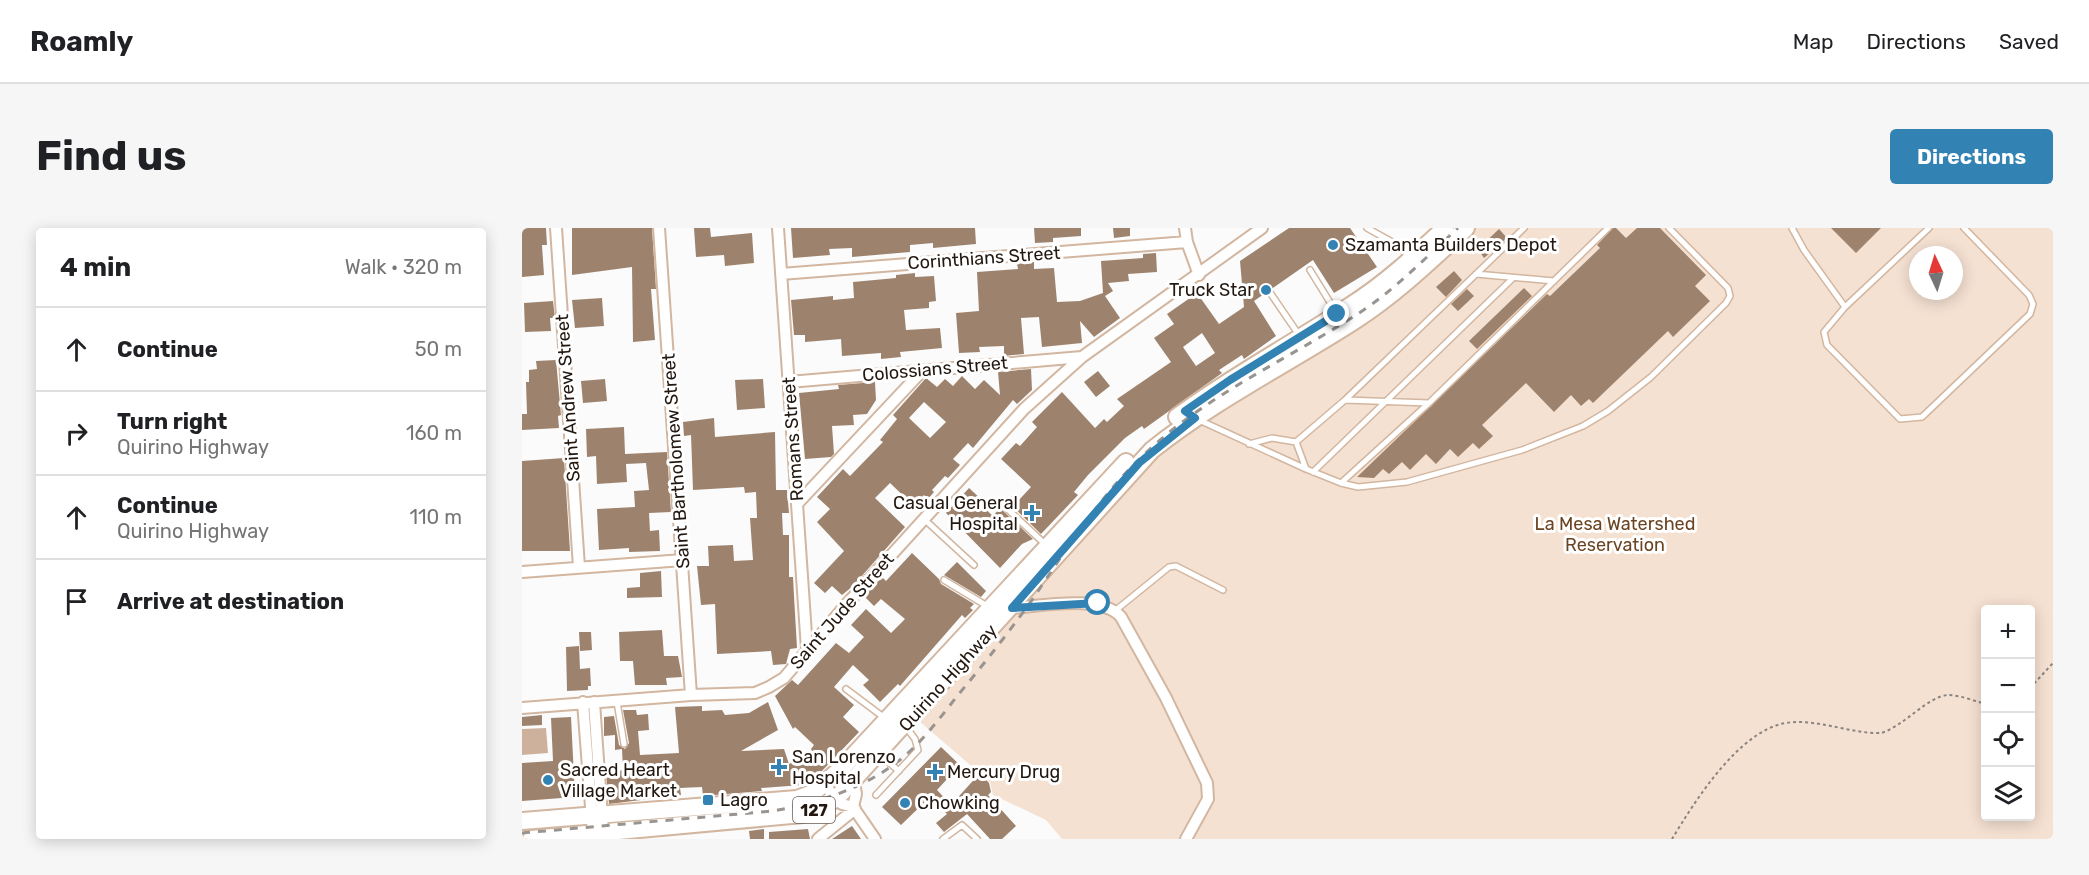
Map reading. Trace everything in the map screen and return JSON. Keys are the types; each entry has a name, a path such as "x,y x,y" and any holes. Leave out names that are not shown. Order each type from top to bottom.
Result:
{"main road":[{"name":"Quirino Highway","path":"522,821 797,799 824,785 1139,463 1190,414 1301,336 1376,287 1445,228"},
{"name":"Quirino Highway","path":"531,839 803,814 836,799 905,726 1048,547 1144,443 1190,414 1358,319 1413,278 1466,228"}],"street":[{"name":"Saint Andrew Street","path":"556,228 579,567"},
{"name":"Saint Bartholomew Street","path":"659,228 691,695"},
{"name":"Romans Street","path":"778,228 807,649"},
{"path":"1185,228 1187,242 1199,275"},
{"name":"Saint Jude Street","path":"522,708 691,695 755,693 784,678 807,649 1024,409 1082,357 1262,228"},
{"name":"Corinthians Street","path":"782,274 1187,242"},
{"name":"Colossians Street","path":"789,382 1082,357"},
{"path":"797,504 922,370"},
{"path":"522,572 683,560"},
{"path":"1001,605 1098,603 1116,610 1166,698 1208,783 1208,799 1186,839"},
{"path":"588,702 598,833"},
{"path":"818,839 854,808 856,794 854,782"},
{"path":"824,785 836,799 854,808 875,839"}],"lane":[{"path":"1367,228 1394,243 1410,257 1417,254"},
{"path":"1296,442 1345,400 1524,228"},
{"path":"1341,483 1429,402 1608,228"},
{"path":"1190,414 1249,444 1313,472 1358,488 1407,482 1552,439 1608,411 1682,349 1730,296 1728,288 1669,228"},
{"path":"1792,228 1804,250 1845,307"},
{"path":"1929,228 1845,307 1824,332 1827,345 1900,419 1922,417 2030,314 2033,304 2029,295 1964,228"},
{"path":"1310,270 1337,314"},
{"path":"1476,274 1554,281"},
{"path":"1313,472 1512,279"},
{"path":"1271,294 1301,336"},
{"path":"1345,400 1385,403 1429,402"},
{"path":"1249,444 1272,438 1296,442"},
{"path":"1296,442 1306,469"},
{"path":"1001,503 1048,547"},
{"path":"924,519 974,565"},
{"path":"1116,610 1170,567 1176,566 1223,590"},
{"path":"944,580 1001,605"},
{"path":"846,689 887,720"},
{"path":"617,700 624,744"},
{"path":"876,795 918,750 915,739 905,726"},
{"path":"879,754 899,771"},
{"path":"943,839 962,825 977,839"}],"path":[{"path":"2035,683 2053,663"},
{"path":"1672,839 1728,760 1756,736 1785,723 1881,733 1892,730 1937,698 1946,695 1981,703"}],"green space":[{"name":"La Mesa Watershed Reservation","path":"1466,228 2053,228 2053,839 1062,839 1046,820 993,795 990,782 919,721 1022,607 1139,463"}],"shaded area":[{"path":"546,728 548,753 522,755 522,729"}],"building":[{"path":"522,228 546,228 547,245 542,245 544,275 522,277"},
{"path":"572,228 652,228 656,289 651,289 655,340 633,342 632,267 572,275"},
{"path":"694,228 710,228 711,237 752,233 754,263 725,266 724,255 696,257"},
{"path":"791,228 975,228 976,244 933,248 933,243 910,245 910,252 852,257 852,248 829,249 830,255 793,258"},
{"path":"1034,228 1081,228 1081,236 1053,238 1053,242 1035,243"},
{"path":"1113,228 1130,228 1130,236 1114,238"},
{"path":"1289,228 1350,228 1377,267 1334,293 1313,260 1254,301 1276,336 1244,359 1242,355 1219,370 1222,373 1144,429 1142,426 1125,438 1088,475 1074,492 1078,495 1041,534 1007,501 1012,496 1018,501 1031,487 1001,459 1016,443 1020,446 1037,427 1032,422 1062,392 1095,428 1104,419 1107,422 1124,406 1117,399 1171,362 1154,338 1174,324 1167,314 1197,293 1219,324 1244,307 1240,261","holes":["1202,333 1215,353 1196,366 1183,347"]},
{"path":"1613,228 1616,228 1626,238 1637,228 1660,228 1706,275 1695,286 1710,301 1673,337 1668,331 1593,403 1589,399 1581,406 1571,395 1554,412 1526,383 1482,425 1493,436 1479,449 1473,443 1458,457 1450,449 1436,464 1426,454 1410,470 1402,462 1389,474 1383,469 1374,478 1357,477 1547,294 1550,296 1600,248 1597,245"},
{"path":"1831,228 1881,228 1856,253"},
{"path":"1499,229 1507,238 1484,258 1478,249"},
{"path":"1156,253 1157,272 1128,274 1129,281 1108,283 1113,291 1105,296 1120,318 1094,337 1080,321 1082,343 1042,347 1039,317 1021,318 1024,354 1004,356 1004,346 979,347 980,352 959,353 956,313 979,311 977,272 1018,269 1017,264 1034,262 1034,269 1054,268 1057,302 1080,301 1103,293 1101,261 1143,258 1143,254"},
{"path":"1454,271 1462,280 1446,297 1436,287"},
{"path":"915,273 915,277 934,276 936,301 929,302 929,308 904,310 906,330 940,328 942,348 900,352 901,357 881,359 881,353 842,356 841,339 805,342 805,335 794,335 791,300 833,296 833,300 854,298 853,282 896,278 896,275"},
{"path":"1524,288 1532,296 1477,349 1469,341"},
{"path":"1467,289 1474,296 1458,311 1451,304"},
{"path":"602,298 604,326 575,328 572,300"},
{"path":"553,301 555,318 550,318 551,331 525,332 524,303"},
{"path":"556,360 561,415 558,416 559,428 522,430 522,414 527,414 526,382 529,382 529,370 537,369 536,361"},
{"path":"1031,369 1032,390 1017,404 1013,400 973,448 968,443 953,459 960,465 948,478 945,476 932,490 934,492 928,499 924,495 914,506 890,483 875,498 905,527 853,586 842,595 832,586 825,593 814,583 844,551 817,522 830,509 817,497 843,469 850,476 883,442 880,440 897,419 893,415 926,378 937,387 945,379 953,386 962,376 975,389 984,380 1000,395 998,372","holes":["924,402 946,422 930,438 909,418"]},
{"path":"1098,371 1110,386 1096,397 1084,382"},
{"path":"605,379 607,401 583,403 581,381"},
{"path":"763,379 765,408 737,410 735,380"},
{"path":"875,382 876,400 867,414 853,415 854,425 832,426 834,454 831,457 805,459 799,393 839,389 838,385"},
{"path":"714,418 715,437 775,432 776,490 787,490 789,513 782,513 783,535 789,535 789,577 793,577 797,648 790,649 786,664 773,665 771,651 717,654 715,604 701,605 697,566 709,566 708,546 733,545 734,561 753,560 750,518 757,518 756,492 745,493 744,487 693,490 691,435 684,436 683,422"},
{"path":"624,427 625,454 667,452 671,512 649,513 650,531 659,530 660,551 629,552 629,548 599,550 597,509 635,507 634,491 649,490 646,463 626,464 627,482 597,484 596,456 587,457 586,429"},
{"path":"564,458 570,551 522,551 522,461"},
{"path":"969,488 983,501 980,504 993,516 1000,508 1033,539 1022,544 1000,568 946,513"},
{"path":"912,553 939,579 941,584 974,604 970,608 973,610 965,618 962,615 900,686 898,684 880,702 863,685 869,680 853,665 834,687 854,705 843,717 859,732 820,773 802,785 761,788 762,791 703,796 702,787 680,788 681,795 609,804 606,774 623,770 622,749 615,750 615,735 604,736 604,717 614,716 619,745 625,749 629,743 623,710 636,710 637,715 648,714 649,730 638,731 640,755 679,753 675,707 702,706 702,711 722,710 725,715 749,713 768,702 778,730 741,751 784,749 789,764 812,751 814,745 795,727 793,729 775,696 792,680 798,685 836,643 849,653 864,637 851,625 866,609 891,633 905,619 881,599 874,606 864,596 882,577 886,581"},
{"path":"957,562 986,591 981,597 944,575"},
{"path":"661,571 662,597 627,598 627,588 640,587 640,573"},
{"path":"662,630 664,656 678,656 682,677 666,678 667,685 635,685 633,661 620,661 619,632"},
{"path":"579,632 591,632 592,650 580,651"},
{"path":"579,646 580,669 590,668 591,686 588,686 588,690 567,691 566,647"},
{"path":"542,715 542,725 522,726 522,717"},
{"name":"Sacred Heart Village Market","path":"571,717 575,797 522,801 522,763 553,761 551,718"},
{"path":"941,747 960,765 937,790 951,805 980,773 989,783 991,792 988,795 1016,826 1002,839 990,839 967,814 944,832 936,823 947,814 930,797 901,825 882,807"},
{"path":"852,826 861,839 832,839"},
{"path":"764,829 764,839 750,839 749,831"},
{"path":"808,829 810,839 769,839 769,832"}],"railway":[{"path":"522,833 773,811 805,804 853,788 896,763 937,722 1032,600 1102,501 1117,482 1151,448 1174,428 1224,393 1370,306 1409,274 1458,228"}],"place":[{"name":"Szamanta Builders Depot","path":"1333,245"},
{"name":"Truck Star","path":"1266,290"},
{"name":"Casual General Hospital","path":"1032,513"},
{"name":"San Lorenzo Hospital","path":"779,767"},
{"name":"Mercury Drug","path":"935,772"},
{"name":"Sacred Heart Village Market","path":"548,780"},
{"name":"Lagro","path":"708,800"},
{"name":"Chowking","path":"905,803"}],"route":[{"path":"1098,603 1012,608 1139,463 1152,450 1195,418 1185,411 1230,380 1337,314"}]}
